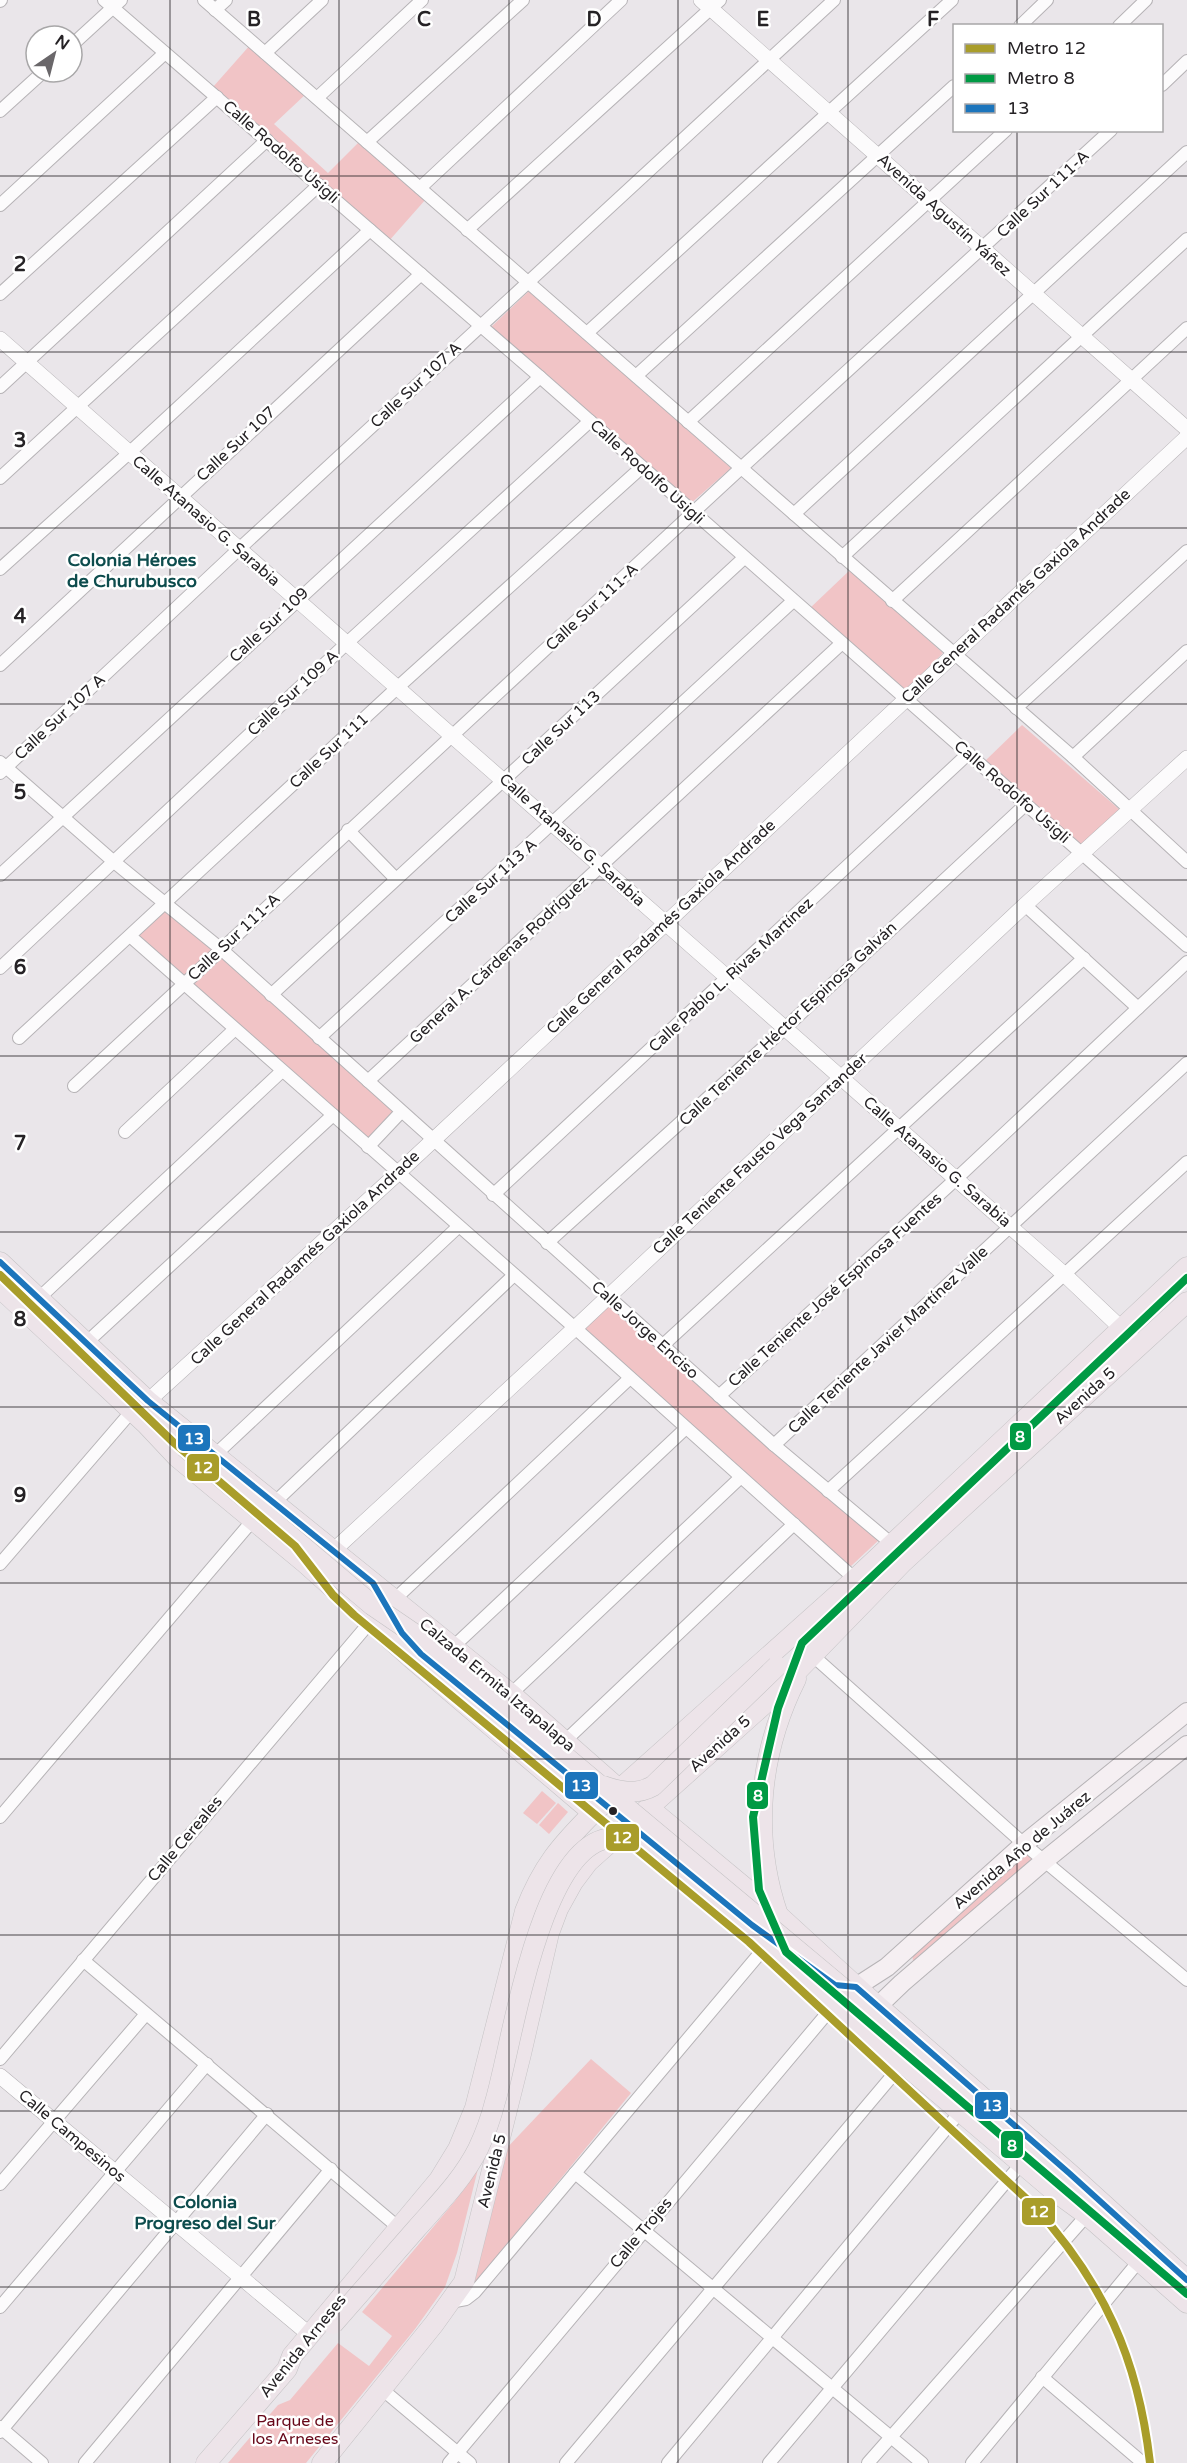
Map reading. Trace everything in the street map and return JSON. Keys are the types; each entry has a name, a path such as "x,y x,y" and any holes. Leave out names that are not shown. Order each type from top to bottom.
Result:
{"main road":[{"name":"Calzada Ermita Iztapalapa","path":"0,1262 148,1401 511,1694 620,1790"},
{"name":"Avenida 5","path":"399,2228 439,2180 458,2149 472,2118 525,1911 534,1888 560,1846 593,1813 855,1579 1187,1267"},
{"name":"Calzada Ermita Iztapalapa","path":"0,1288 177,1457 593,1813"},
{"name":"Avenida 5","path":"450,2302 464,2282 549,1933 558,1909 573,1882 588,1862 771,1698 875,1589 1187,1302"},
{"name":"Calzada Ermita Iztapalapa","path":"138,1418 184,1447 372,1605 435,1648 857,2000 1054,2173 1087,2215"},
{"name":"Calzada Ermita Iztapalapa","path":"373,1584 402,1633 421,1654 752,1926 836,1985 856,1987"},
{"path":"588,1777 604,1786 623,1791 642,1791 653,1786 777,1666 841,1609 875,1589"},
{"path":"778,1915 767,1877 762,1837 764,1776 780,1714 810,1655"},
{"name":"Avenida Año de Juárez","path":"856,1987 886,1967 1024,1844 1187,1712"},
{"name":"Avenida Año de Juárez","path":"878,2007 902,1983 1044,1861 1187,1745"},
{"path":"556,1781 573,1775 579,1767 571,1746"},
{"path":"1103,1782 1118,1802"},
{"name":"Calzada Ermita Iztapalapa","path":"649,1808 778,1915 878,2007 1069,2173 1187,2280"},
{"name":"Calzada Ermita Iztapalapa","path":"626,1830 835,2004 1021,2164 1087,2215 1187,2303"},
{"path":"286,2369 298,2366 442,2199 474,2156 496,2101 534,1941 551,1900 570,1868 593,1844 612,1837 630,1840 674,1862"},
{"path":"688,1880 686,1869 688,1862 695,1856 706,1855"},
{"path":"886,1967 892,1976 902,1983"},
{"name":"Avenida Arneses","path":"206,2463 286,2369 290,2359 399,2228"},
{"path":"322,2463 383,2390 450,2302"}],"street":[{"path":"204,0 1073,757 1187,862"},
{"path":"215,10 226,0"},
{"path":"265,53 322,0"},
{"path":"317,98 422,0"},
{"path":"367,142 523,0"},
{"path":"420,188 621,0"},
{"name":"Calle Sur 107 A","path":"2,768 834,0"},
{"path":"587,333 952,0"},
{"path":"1022,24 1047,0"},
{"path":"1121,24 1146,0"},
{"path":"84,32 112,3"},
{"name":"Calle Rodolfo Usigli","path":"112,3 165,53 540,377 1187,946"},
{"path":"467,230 711,3"},
{"name":"Avenida Agustín Yáñez","path":"711,3 769,60 1187,429"},
{"path":"0,205 165,53"},
{"path":"1163,83 1187,61"},
{"path":"0,111 30,84"},
{"path":"636,376 879,157 953,87"},
{"path":"0,294 217,97"},
{"path":"688,422 1004,132"},
{"name":"Calle Sur 111-A","path":"74,1086 692,513 1110,132"},
{"path":"0,387 267,140"},
{"path":"794,514 1187,152"},
{"path":"0,478 319,185"},
{"path":"0,569 370,230"},
{"path":"842,557 1187,239"},
{"name":"Calle Sur 107","path":"0,665 421,274"},
{"path":"892,601 1187,328"},
{"name":"Calle Atanasio G. Sarabia","path":"0,339 1011,1227 1140,1346"},
{"name":"Calle Sur 109","path":"0,875 540,377"},
{"name":"Calle Sur 109 A","path":"0,968 347,643 590,421"},
{"name":"Calle General Radamés Gaxiola Andrade","path":"138,1418 148,1401 398,1173 1187,437"},
{"name":"Calle Sur 111","path":"19,1038 398,687 642,468"},
{"path":"1016,708 1187,551"},
{"name":"Calle Sur 113","path":"272,995 744,558"},
{"name":"Calle Sur 113 A","path":"319,1038 554,824 793,601"},
{"name":"General A. Cárdenas Rodríguez","path":"368,1081 842,643"},
{"path":"1073,757 1187,651"},
{"name":"Calle Pablo L. Rivas Martínez","path":"493,1195 969,753"},
{"name":"Calle Teniente Fausto Vega Santander","path":"333,1551 575,1328 1025,905 1187,758"},
{"name":"Calle Jorge Enciso","path":"2,768 220,949 662,1346 774,1445 892,1544"},
{"name":"Calle Teniente Héctor Espinosa Galván","path":"547,1243 785,1028 1026,804"},
{"path":"348,830 396,879"},
{"path":"1025,905 1138,1008"},
{"path":"130,936 575,1328 855,1579"},
{"path":"662,1346 1083,958"},
{"name":"Calle Teniente José Espinosa Fuentes","path":"719,1396 956,1179 1187,962"},
{"path":"125,1132 235,1029"},
{"name":"Calle Teniente Javier Martínez Valle","path":"774,1445 1187,1064"},
{"path":"38,1299 282,1071"},
{"path":"368,1147 401,1112"},
{"path":"86,1344 333,1115"},
{"path":"828,1491 1187,1162"},
{"path":"215,1455 458,1227"},
{"path":"274,1503 514,1275"},
{"path":"394,1600 630,1378"},
{"path":"0,1564 138,1418"},
{"path":"453,1647 686,1428"},
{"path":"511,1694 741,1477"},
{"path":"0,1817 253,1520"},
{"path":"571,1746 794,1524"},
{"name":"Calle Cereales","path":"0,2059 371,1621"},
{"path":"810,1655 1024,1844 1187,1980"},
{"path":"450,2302 466,2299 475,2292 766,1946"},
{"path":"83,1960 399,2228"},
{"name":"Calle Trojes","path":"449,2463 835,2004"},
{"path":"0,2184 146,2014"},
{"path":"566,2463 903,2063"},
{"path":"0,2307 207,2064"},
{"name":"Calle Campesinos","path":"0,2076 310,2335"},
{"path":"668,2463 960,2112"},
{"path":"42,2463 1,2430 267,2114"},
{"path":"769,2463 1021,2164"},
{"path":"85,2463 331,2169"},
{"path":"575,2173 922,2463"},
{"path":"868,2463 1087,2215"},
{"path":"972,2463 1139,2261"},
{"path":"1042,2377 1143,2463"},
{"path":"383,2390 470,2463"}],"green space":[{"path":"251,44 307,93 274,124 328,173 361,140 426,199 388,242 213,87"},
{"path":"529,291 731,468 689,505 489,329"},
{"path":"850,570 943,653 903,694 808,610"},
{"path":"1022,725 1120,810 1081,847 985,761"},
{"path":"162,908 221,949 396,1113 369,1141 136,936"},
{"path":"609,1304 881,1538 850,1567 580,1332"},
{"path":"542,1791 556,1803 537,1824 523,1813"},
{"path":"558,1803 568,1812 549,1834 539,1825"},
{"path":"1023,1850 1038,1863 914,1971 912,1952"},
{"path":"591,2059 631,2093 475,2283 472,2281 505,2150"},
{"name":"Parque de los Arneses","path":"485,2141 457,2253 445,2287 415,2329 306,2463 228,2463 278,2405 290,2400 338,2343 369,2366 392,2336 362,2312 455,2201 470,2178"}],"metro line":[{"name":"12","path":"0,1275 173,1442 295,1546 333,1595 354,1615 749,1942 1033,2205 1080,2263 1114,2324 1137,2389 1150,2463"},
{"name":"8","path":"1187,1278 802,1643 778,1708 753,1817 759,1890 786,1952 1187,2294"}],"transit line":[{"name":"13","path":"0,1262 148,1401 373,1583 402,1633 421,1654 752,1925 835,1985 856,1987 1069,2173 1187,2280"}],"district":[{"name":"Colonia Héroes de Churubusco","path":"132,570"},
{"name":"Colonia Progreso del Sur","path":"205,2212"}]}
